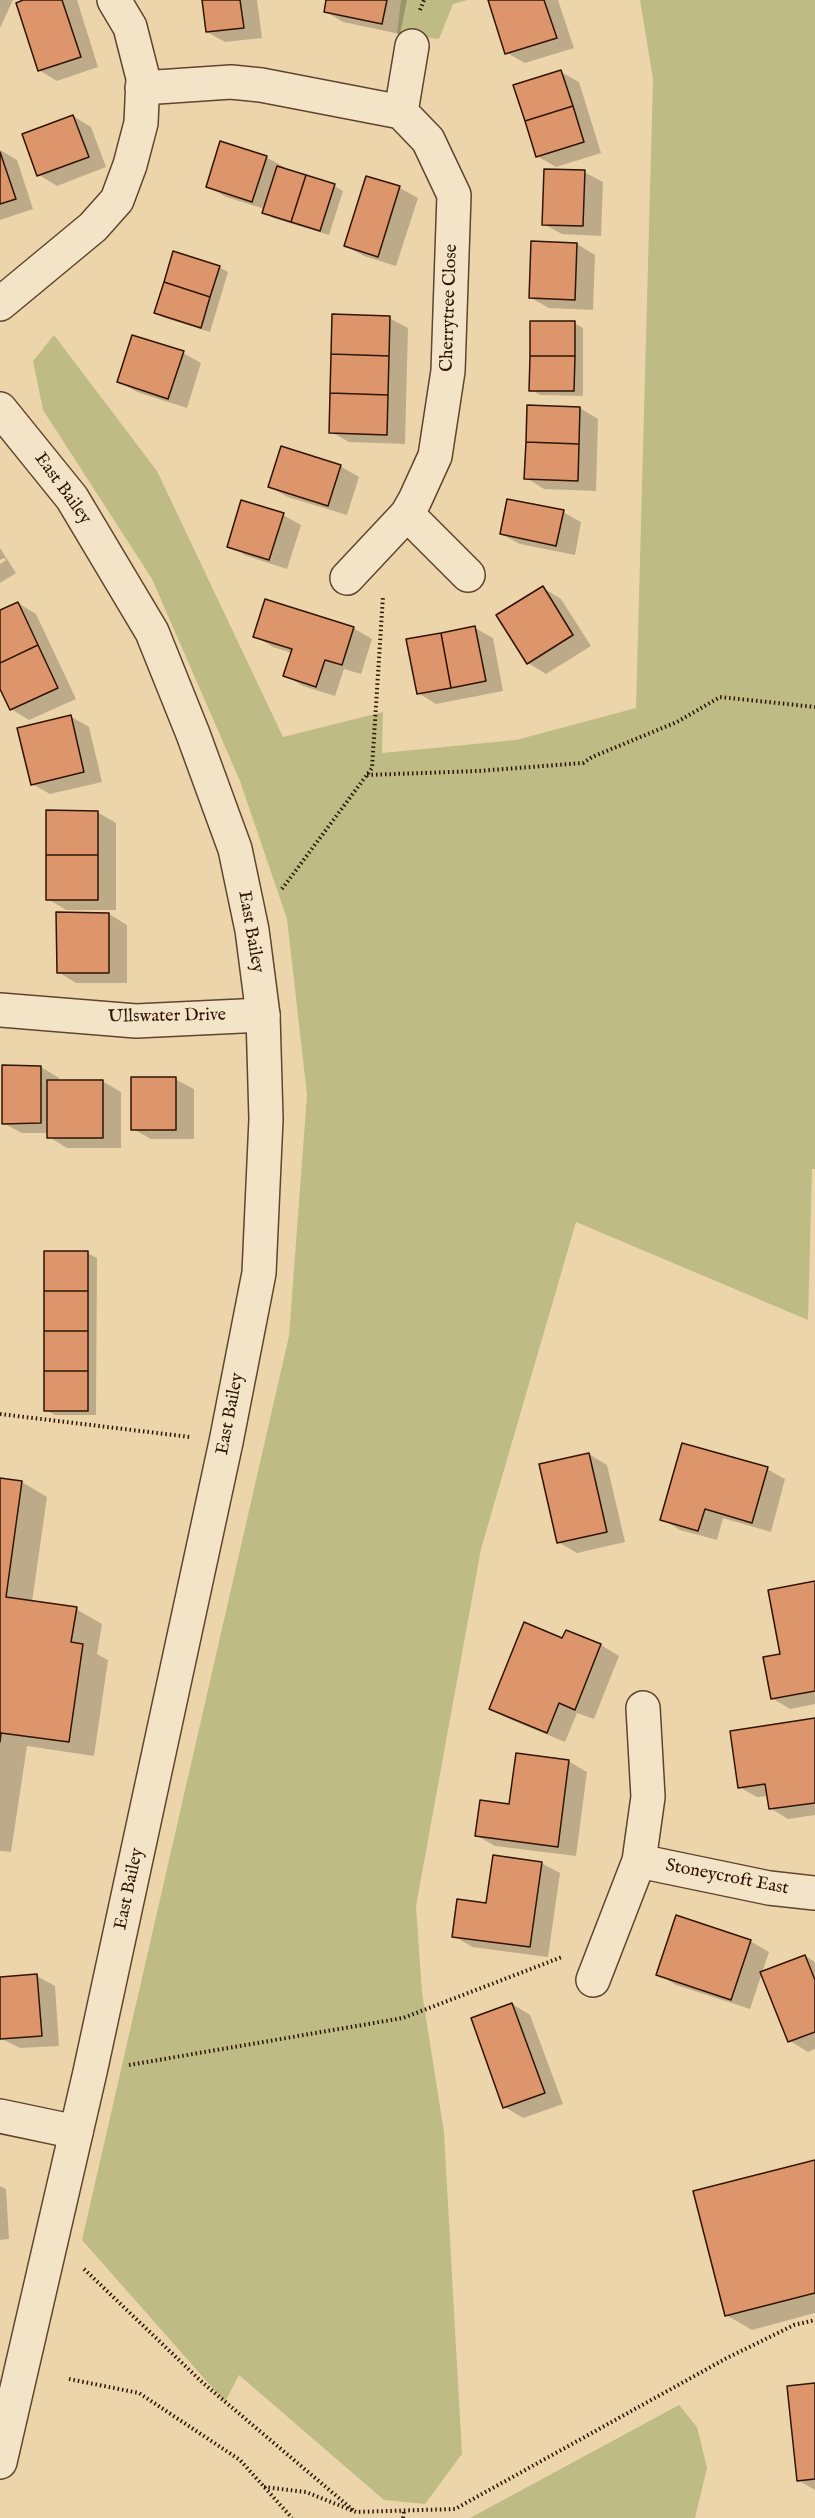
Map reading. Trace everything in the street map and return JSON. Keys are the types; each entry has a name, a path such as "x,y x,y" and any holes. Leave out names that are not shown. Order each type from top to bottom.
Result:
{"street":[{"path":"0,304 93,227 117,200 130,165 141,123 143,78 130,27 114,0"},
{"path":"142,88 231,82 401,112 412,46"},
{"name":"Cherrytree Close","path":"347,578 406,514 415,500 435,456 448,371 454,195 428,140 401,112"},
{"name":"East Bailey","path":"0,409 72,498 152,632 193,734 235,849 252,930 263,1015 266,1119 259,1273 226,1442 53,2240 0,2462"},
{"path":"406,514 468,575"},
{"name":"Ullswater Drive","path":"0,1010 136,1021 263,1015"},
{"path":"593,1980 639,1861 648,1797 643,1708"},
{"name":"Stoneycroft East","path":"639,1861 769,1888 815,1893"},
{"path":"0,2116 76,2132"}],"path":[{"path":"252,930 372,768 383,594"},
{"path":"367,775 478,771 583,763 592,757 677,722 720,698 815,707"},
{"path":"0,1414 226,1442"},
{"path":"90,2072 403,2018 609,1939"},
{"path":"53,2240 203,2383 356,2512"},
{"path":"264,2487 306,2492 356,2512 455,2509 725,2359 794,2325 815,2320"},
{"path":"69,2379 139,2393 240,2460 292,2518"},
{"path":"403,2518 404,2511"}],"shaded area":[{"path":"401,0 468,0 453,4 439,39 397,34"},
{"path":"640,0 815,0 815,1169 812,1169 808,1320 576,1222 481,1549 416,1906 422,1993 444,2132 462,2454 425,2504 384,2500 239,2375 225,2402 82,2240 289,1336 307,1095 287,919 240,781 152,579 43,410 33,361 54,335 157,471 283,737 383,712 382,753 516,740 636,708 653,79"},
{"path":"679,2405 697,2427 707,2468 695,2518 470,2518"}],"building":[{"path":"23,0 62,0 81,57 38,71 16,3"},
{"path":"202,0 240,0 244,28 206,32"},
{"path":"326,0 387,0 382,24 324,12"},
{"path":"488,0 544,0 557,38 505,54"},
{"path":"561,70 573,106 525,121 513,85"},
{"path":"573,106 584,142 536,157 525,121"},
{"path":"73,115 89,157 37,176 22,134"},
{"path":"220,141 267,156 252,202 206,187"},
{"path":"0,152 16,199 0,204"},
{"path":"277,166 306,175 291,222 262,213"},
{"path":"544,169 585,170 583,226 542,225"},
{"path":"306,175 335,184 320,231 291,222"},
{"path":"366,176 400,186 378,257 344,246"},
{"path":"531,241 577,243 575,300 529,298"},
{"path":"173,251 220,266 210,297 164,282"},
{"path":"164,282 210,297 201,328 154,313"},
{"path":"332,314 390,316 389,356 331,354"},
{"path":"530,321 575,321 575,356 530,356"},
{"path":"132,335 184,351 168,399 117,382"},
{"path":"331,354 389,356 388,395 330,393"},
{"path":"530,356 575,356 574,391 529,391"},
{"path":"330,393 388,395 387,435 329,433"},
{"path":"527,405 580,407 579,444 526,442"},
{"path":"526,442 579,444 578,481 524,479"},
{"path":"281,446 341,465 328,506 268,487"},
{"path":"507,499 564,510 556,546 500,534"},
{"path":"241,500 284,513 269,560 227,547"},
{"path":"543,586 573,635 527,664 496,615"},
{"path":"265,599 354,627 342,665 325,660 316,687 283,676 292,649 253,637"},
{"path":"18,602 38,645 0,663 0,610"},
{"path":"475,626 486,681 451,688 441,633"},
{"path":"441,633 451,688 417,694 406,639"},
{"path":"38,645 58,688 10,710 0,689 0,663"},
{"path":"71,715 84,772 31,785 17,728"},
{"path":"46,810 98,811 98,855 46,855"},
{"path":"46,855 98,855 98,900 46,900"},
{"path":"56,912 109,913 109,973 57,973"},
{"path":"2,1065 41,1066 41,1123 2,1124"},
{"path":"131,1077 176,1077 176,1130 131,1130"},
{"path":"47,1080 103,1080 103,1138 47,1138"},
{"path":"44,1251 88,1251 88,1291 44,1291"},
{"path":"44,1291 88,1291 88,1331 44,1331"},
{"path":"44,1331 88,1331 88,1371 44,1371"},
{"path":"44,1371 88,1371 88,1411 44,1411"},
{"path":"682,1443 768,1467 752,1523 705,1509 698,1531 660,1520"},
{"path":"589,1453 607,1532 557,1543 539,1464"},
{"path":"0,1478 22,1481 6,1597 77,1607 71,1642 83,1644 69,1742 1,1733 0,1742"},
{"path":"815,1581 815,1691 771,1699 763,1657 780,1654 768,1590"},
{"path":"524,1622 562,1638 566,1630 601,1644 575,1710 559,1703 547,1733 489,1709"},
{"path":"815,1718 815,1803 769,1809 765,1784 738,1788 730,1731"},
{"path":"516,1753 569,1760 558,1847 475,1836 480,1800 509,1804"},
{"path":"493,1855 542,1862 530,1947 452,1937 457,1899 486,1903"},
{"path":"676,1915 751,1940 731,2000 656,1975"},
{"path":"805,1955 815,1980 815,2032 788,2042 760,1972"},
{"path":"37,1974 42,2036 0,2039 0,1977"},
{"path":"512,2003 545,2093 503,2108 471,2018"},
{"path":"815,2160 815,2293 725,2316 693,2191"},
{"path":"815,2383 815,2479 797,2481 787,2386"}]}
